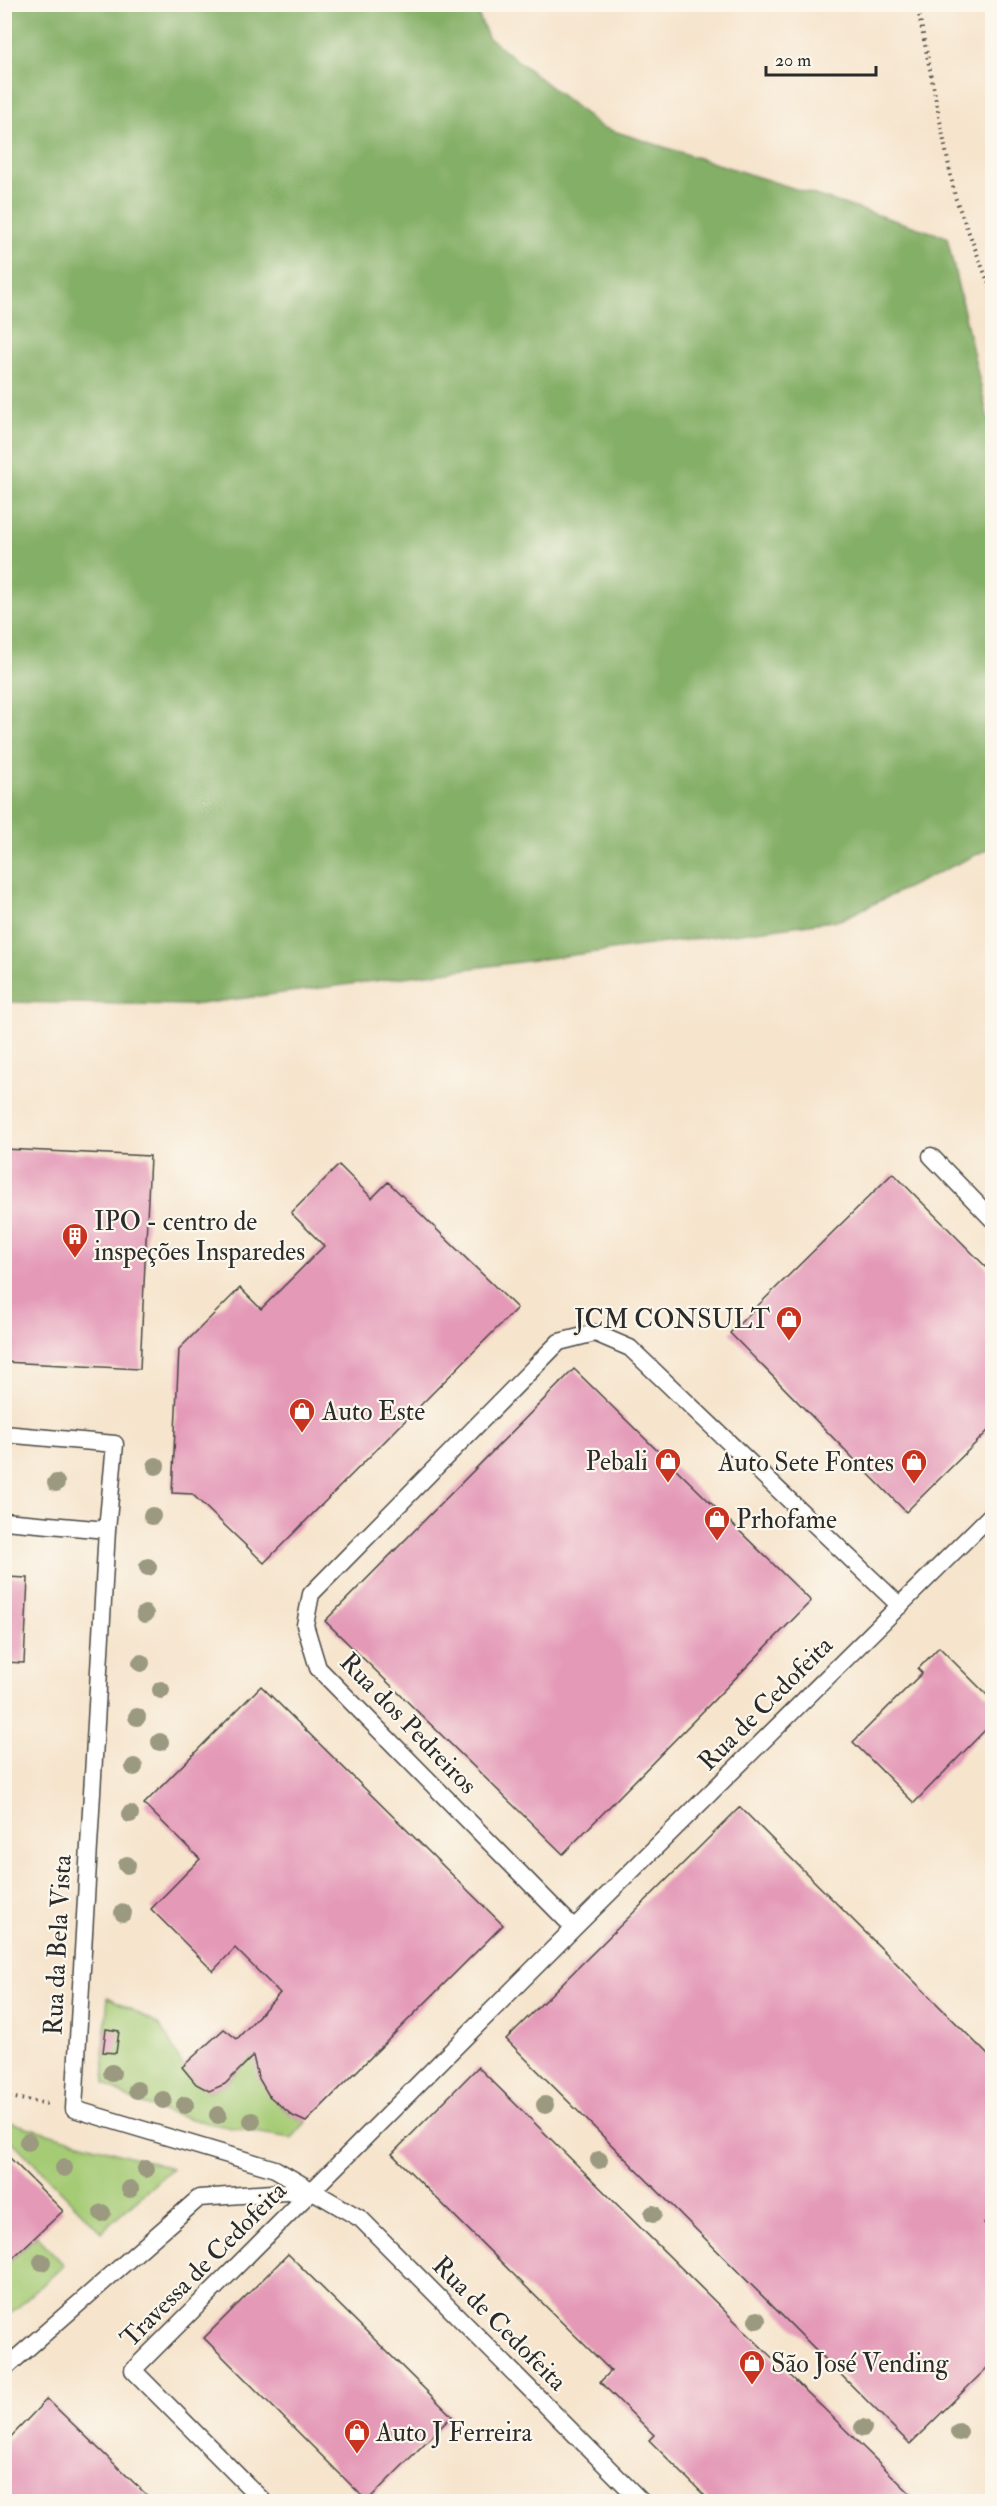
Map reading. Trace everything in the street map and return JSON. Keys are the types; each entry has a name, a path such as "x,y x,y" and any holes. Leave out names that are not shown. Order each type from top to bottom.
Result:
{"lane":[{"path":"931,1156 993,1219"},
{"name":"Rua dos Pedreiros","path":"574,1928 318,1668 304,1625 310,1594 558,1342 595,1333 630,1348 900,1606"},
{"name":"Rua da Bela Vista","path":"4,1434 115,1444 107,1530 74,2109"},
{"name":"Rua de Cedofeita","path":"642,2502 361,2219 314,2190 574,1928 993,1514"},
{"path":"4,1521 107,1530"},
{"path":"74,2109 275,2169 314,2190"},
{"path":"4,2369 199,2198 314,2190"},
{"name":"Travessa de Cedofeita","path":"264,2502 133,2370 314,2190"}],"path":[{"path":"917,4 955,197 993,291"},
{"path":"4,217 8,261 8,308 4,320"},
{"path":"4,2096 74,2109"}],"green space":[{"path":"5,4 474,5 488,37 601,127 947,237 992,436 992,847 840,920 192,1005 5,1002"},
{"path":"108,1997 161,2028 186,2071 199,2085 209,2091 225,2084 253,2056 260,2078 271,2096 286,2111 306,2122 292,2138 232,2128 171,2114 133,2100 105,2083 103,2052"},
{"path":"5,2121 172,2168 101,2232 14,2143 5,2138"},
{"path":"37,2236 64,2265 5,2319 5,2266"}],"building":[{"name":"IPO - centro de inspeções Insparedes","path":"4,1149 150,1156 140,1369 4,1362"},
{"path":"339,1165 372,1198 388,1182 517,1308 264,1563 192,1494 172,1493 179,1349 240,1288 261,1309 324,1246 291,1213"},
{"path":"893,1173 992,1273 992,1427 906,1512 730,1333"},
{"path":"574,1369 811,1601 563,1854 325,1621"},
{"path":"5,1577 28,1578 24,1663 5,1662"},
{"path":"939,1647 992,1700 992,1723 914,1803 853,1742 922,1673 918,1669"},
{"path":"261,1686 503,1925 306,2122 293,2116 269,2096 258,2077 253,2056 225,2084 209,2091 196,2084 182,2067 224,2029 237,2039 280,1993 235,1948 213,1971 151,1909 200,1859 144,1804"},
{"path":"740,1807 992,2059 992,2214 984,2223 992,2231 992,2363 910,2444 506,2039"},
{"path":"106,2029 119,2031 116,2053 103,2052"},
{"path":"478,2067 915,2498 911,2502 711,2502 649,2440 654,2435 600,2382 611,2371 392,2154"},
{"path":"4,2152 63,2211 4,2266"},
{"path":"288,2254 452,2416 367,2501 204,2338"},
{"path":"47,2399 154,2502 4,2502 4,2444"}],"place":[{"name":"IPO - centro de inspeções Insparedes","path":"75,1259"},
{"name":"JCM CONSULT","path":"789,1342"},
{"name":"Auto Este","path":"302,1434"},
{"name":"Pebali","path":"668,1484"},
{"name":"Auto Sete Fontes","path":"914,1485"},
{"name":"Prhofame","path":"717,1542"},
{"name":"São José Vending","path":"752,2386"},
{"name":"Auto J Ferreira","path":"357,2455"}]}
